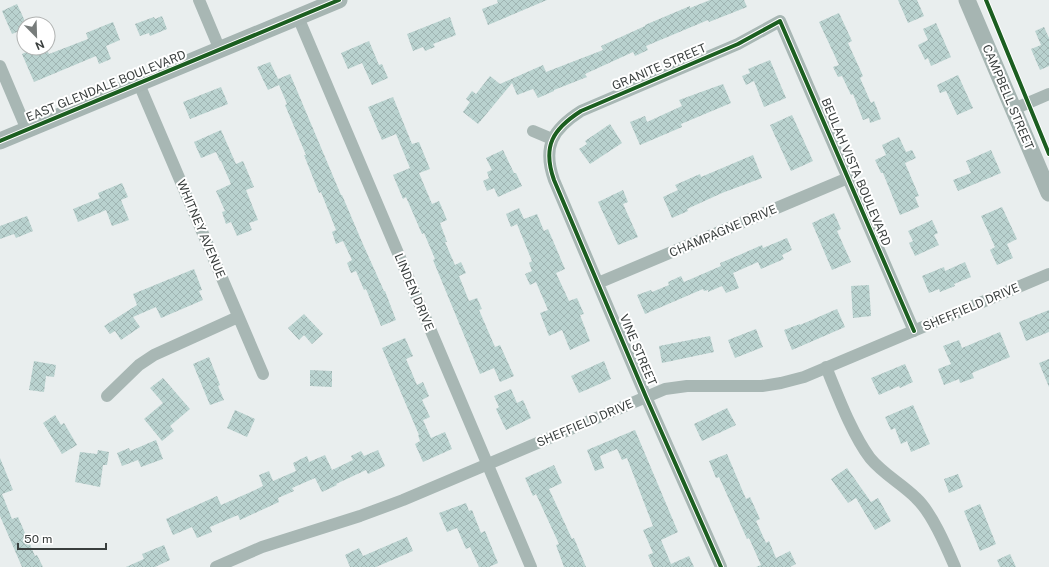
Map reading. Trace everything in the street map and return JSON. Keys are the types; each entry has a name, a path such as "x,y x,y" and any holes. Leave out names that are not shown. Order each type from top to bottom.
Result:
{"street":[{"path":"199,0 220,50"},
{"name":"EAST GLENDALE BOULEVARD","path":"0,141 339,0"},
{"name":"CAMPBELL STREET","path":"966,0 1014,109 1049,194"},
{"name":"LINDEN DRIVE","path":"298,18 531,567"},
{"name":"GRANITE STREET","path":"552,139 566,121 581,111 738,44 780,21"},
{"name":"BEULAH VISTA BOULEVARD","path":"780,21 914,331"},
{"path":"0,66 27,130"},
{"name":"WHITNEY AVENUE","path":"139,84 263,374"},
{"path":"1014,109 1049,94"},
{"path":"533,131 552,139"},
{"name":"VINE STREET","path":"552,139 550,149 550,170 646,397 721,567"},
{"name":"CHAMPAGNE DRIVE","path":"598,283 848,178"},
{"name":"SHEFFIELD DRIVE","path":"216,567 262,547 360,516 403,500 665,389 687,386 762,386 804,377 1049,274"},
{"path":"107,396 139,365 154,355 238,317"},
{"path":"826,368 860,444 872,460 918,499 931,518 955,567"}],"building":[{"path":"497,0 547,0 488,25 482,9 498,3"},
{"path":"710,0 744,0 747,7 709,22 708,20 646,46 648,50 635,56 633,52 585,74 587,77 538,98 533,89 517,95 512,83 478,124 463,112 470,102 466,99 472,91 476,94 490,76 500,84 543,65 546,72 603,50 601,46 645,25 690,6 690,8"},
{"path":"898,0 917,0 924,16 908,23"},
{"path":"17,4 23,16 16,16 16,32 12,34 2,11"},
{"path":"839,13 852,41 848,43 863,76 860,78 871,103 874,101 881,119 870,123 869,118 863,120 853,94 851,95 842,76 838,77 833,67 839,65 819,22"},
{"path":"162,16 167,29 150,36 149,33 140,36 135,24 154,17 155,19"},
{"path":"450,17 456,35 433,44 435,47 425,51 423,47 413,51 407,34"},
{"path":"113,22 120,40 106,46 111,59 99,64 96,56 34,82 23,56 56,56 56,51 88,39 86,33"},
{"path":"936,23 951,57 931,66 928,58 925,60 918,45 928,40 923,29"},
{"path":"1044,27 1049,38 1049,66 1040,70 1031,49 1041,45 1035,31"},
{"path":"369,41 379,65 382,64 388,78 372,85 362,63 348,69 341,53"},
{"path":"770,60 786,98 764,107 754,81 746,85 742,76 750,73 748,69"},
{"path":"270,62 278,79 290,74 341,195 385,291 396,320 381,326 366,289 364,290 356,271 351,273 347,263 352,260 343,241 336,244 332,232 336,230 304,155 306,155 285,105 287,104 279,85 268,90 257,67"},
{"path":"958,75 973,108 957,115 946,91 940,93 937,85"},
{"path":"723,84 731,103 681,124 682,127 640,145 630,122 645,116 647,122 682,106 679,100"},
{"path":"221,87 228,104 190,119 183,102"},
{"path":"393,97 412,144 419,142 430,169 419,173 432,204 439,201 447,220 440,223 447,242 445,242 455,265 461,262 466,273 459,276 469,301 477,298 482,309 479,310 495,347 500,345 514,376 500,382 494,368 480,374 433,260 435,259 424,233 422,234 406,197 403,199 393,175 410,168 396,134 382,140 368,107"},
{"path":"792,115 813,161 791,171 770,125"},
{"path":"610,124 622,143 590,164 579,149 587,144 585,141"},
{"path":"221,130 236,164 243,161 254,187 246,190 258,220 249,223 252,230 237,236 231,222 226,224 222,212 225,211 216,191 231,184 221,161 216,152 201,158 194,142"},
{"path":"899,137 906,152 912,150 916,158 905,163 919,196 915,197 919,207 900,215 883,173 881,173 875,160 886,155 882,145"},
{"path":"503,150 522,186 498,197 494,188 487,191 483,181 489,178 487,172 492,170 486,158"},
{"path":"991,150 1001,173 958,191 953,180 971,173 966,161"},
{"path":"753,155 762,178 722,193 687,209 688,211 672,218 663,197 678,190 675,185 700,174 701,177"},
{"path":"122,183 128,197 121,200 129,220 112,226 106,210 78,222 73,209 100,198 98,193"},
{"path":"623,190 628,202 623,204 638,237 618,245 598,202"},
{"path":"1002,207 1017,239 1007,244 1013,258 997,265 990,250 995,247 981,216"},
{"path":"519,208 524,219 537,214 544,231 548,229 565,269 556,273 569,301 577,298 584,314 580,315 590,341 570,350 562,330 549,336 540,313 548,310 536,282 530,285 525,274 532,271 529,263 532,261 517,224 511,227 506,214"},
{"path":"834,213 841,229 837,231 851,262 832,270 812,223"},
{"path":"27,216 33,231 16,238 14,234 0,239 0,226"},
{"path":"932,220 938,233 934,235 939,245 915,256 909,243 913,241 908,231"},
{"path":"787,238 792,250 782,255 784,259 761,269 758,262 733,273 739,288 726,293 722,286 708,292 708,290 704,291 703,289 645,314 637,295 651,290 652,292 669,285 668,282 681,276 684,282 721,266 720,263 762,245 763,248"},
{"path":"965,262 971,277 940,292 939,289 929,293 922,276 944,267 945,271"},
{"path":"194,269 202,290 199,291 203,300 161,318 156,307 133,317 140,327 121,340 115,331 110,334 104,326 137,305 133,294"},
{"path":"869,285 871,316 853,318 851,286"},
{"path":"837,309 845,327 792,350 784,330 800,325"},
{"path":"1049,310 1049,332 1026,341 1019,322"},
{"path":"304,314 323,334 312,344 304,335 299,340 288,328"},
{"path":"756,329 763,347 735,358 728,340"},
{"path":"1000,332 1010,357 972,373 974,378 960,383 959,379 944,385 938,369 951,364 943,346 959,340 962,348"},
{"path":"710,336 714,352 662,363 659,346"},
{"path":"405,338 413,356 406,359 417,385 423,382 429,396 422,400 430,417 423,420 431,438 445,432 452,449 423,462 415,444 420,441 419,435 382,348"},
{"path":"209,357 224,400 210,405 193,364"},
{"path":"1049,359 1049,387 1039,363"},
{"path":"34,361 56,365 54,377 46,376 44,392 29,390"},
{"path":"604,361 611,379 579,393 571,376"},
{"path":"905,364 913,382 900,388 899,386 879,395 871,378"},
{"path":"310,370 332,371 332,387 310,386"},
{"path":"163,378 190,409 170,426 174,431 162,441 144,419 163,403 150,388"},
{"path":"511,389 517,403 523,400 531,418 506,430 496,409 499,407 494,396"},
{"path":"913,405 930,444 911,452 907,441 901,444 895,428 891,430 885,417"},
{"path":"727,408 736,425 702,441 694,424"},
{"path":"235,410 255,419 247,437 227,428"},
{"path":"55,415 61,425 64,423 77,445 62,454 43,423"},
{"path":"635,430 678,532 661,540 671,564 689,556 694,567 653,567 648,555 653,553 643,530 653,526 627,458 622,460 617,449 600,456 604,468 595,471 587,450"},
{"path":"156,440 163,459 141,467 138,460 122,466 117,453 129,448 130,451"},
{"path":"98,450 109,452 107,465 103,465 100,487 75,482 80,452 97,454"},
{"path":"378,450 385,466 368,474 366,470 322,492 315,478 292,488 294,491 278,498 279,502 240,520 238,515 210,527 212,532 197,538 192,527 173,535 166,519 217,496 221,505 253,491 263,486 259,475 269,471 273,481 296,471 293,463 307,456 309,462 325,455 332,470 353,460 351,456 361,451 364,456"},
{"path":"727,454 746,499 750,497 760,519 756,521 766,543 769,541 776,558 790,551 796,564 790,567 756,567 761,565 749,538 747,539 719,477 716,478 709,461"},
{"path":"0,458 13,490 2,494 12,519 18,517 35,556 37,555 43,567 22,567 0,516"},
{"path":"554,465 562,483 549,489 572,539 574,538 586,567 564,567 556,545 559,544 536,494 533,496 525,478"},
{"path":"847,468 871,502 878,498 891,521 875,530 856,498 848,503 831,479"},
{"path":"958,474 963,487 949,493 944,479"},
{"path":"466,503 469,511 472,510 481,533 485,531 498,563 489,567 479,567 470,547 466,549 457,528 447,532 439,513"},
{"path":"980,504 996,544 980,551 964,511"},
{"path":"407,537 413,551 376,567 350,567 345,555 359,548 363,556"},
{"path":"164,545 170,560 155,567 126,567 144,559 142,554"},
{"path":"1010,554 1016,567 1000,567 997,560"}],"cycle path":[{"path":"0,141 339,0"},
{"path":"986,0 1049,154"},
{"path":"721,567 646,397 554,180 549,157 552,140 557,132 563,125 581,111 738,44 780,21 914,331"}]}
